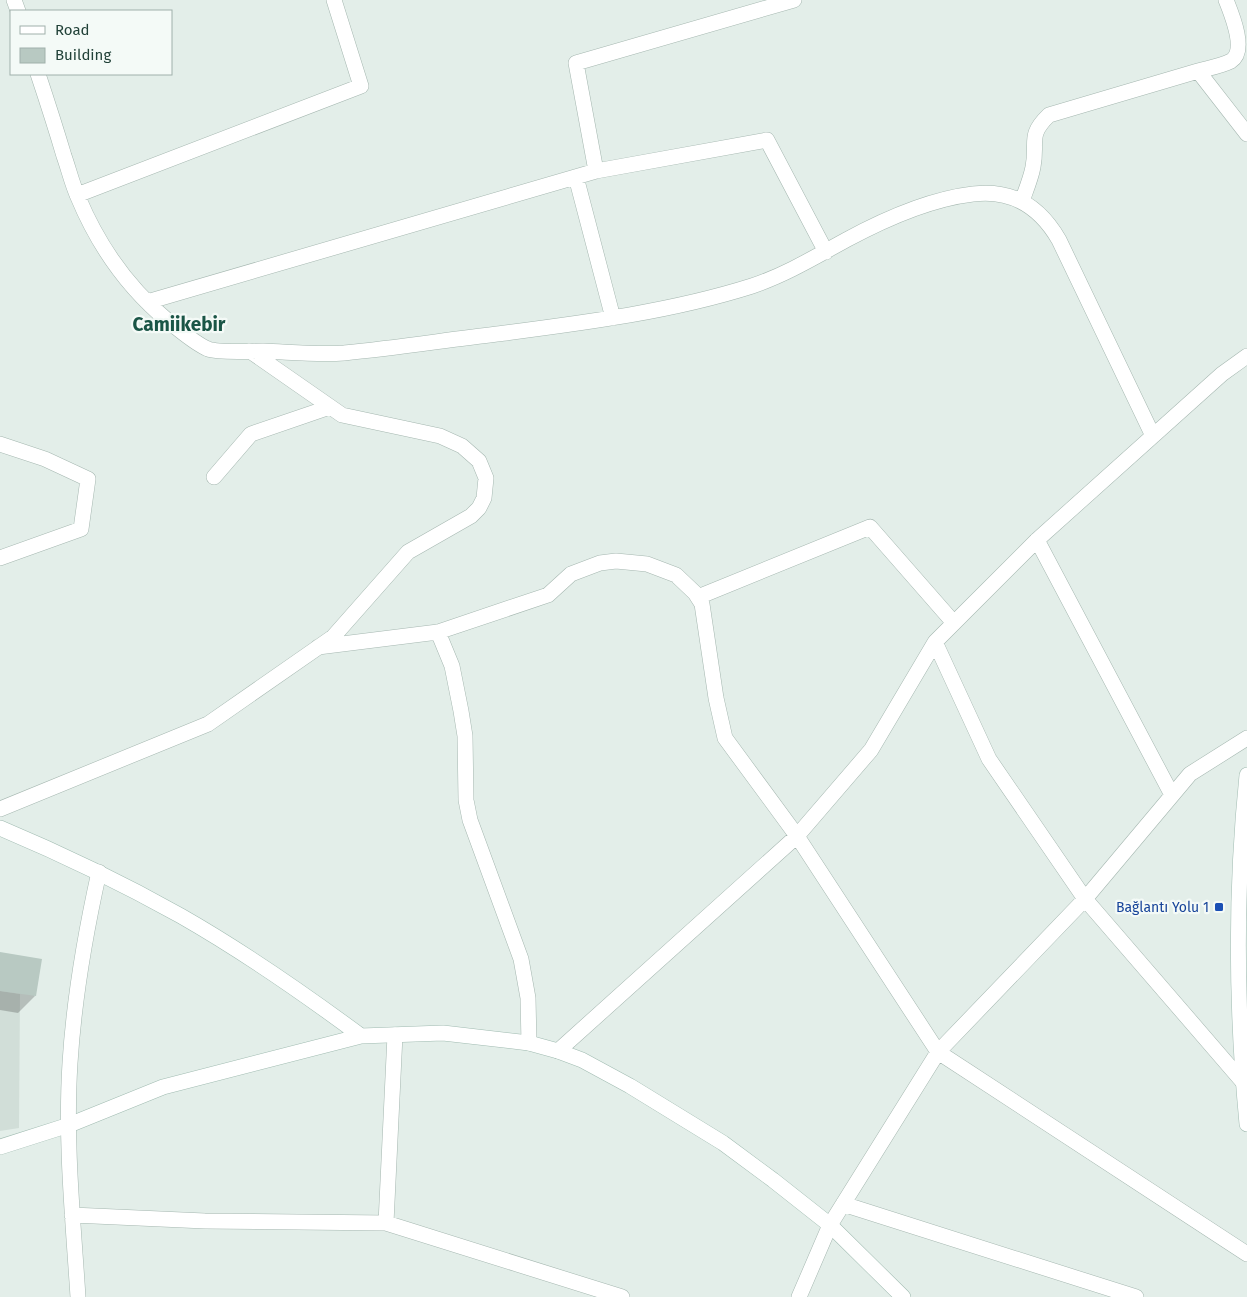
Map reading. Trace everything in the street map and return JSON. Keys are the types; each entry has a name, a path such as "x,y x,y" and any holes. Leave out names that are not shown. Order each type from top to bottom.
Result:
{"street":[{"path":"77,195 361,86 334,0"},
{"path":"596,171 576,63 794,0"},
{"path":"1022,202 1033,166 1035,133 1040,123 1049,115 1232,60 1239,53 1241,40 1226,0"},
{"path":"1198,71 1247,134"},
{"path":"38,75 77,195 94,231 111,260 147,302 181,332 210,350 341,353 613,318 752,286 787,272 871,227 934,203 971,194 988,193 1006,195 1022,202 1038,211 1050,224 1060,240 1153,436"},
{"path":"147,302 596,171 767,140 826,252"},
{"path":"576,177 613,318"},
{"path":"1,807 208,724 333,636 408,552 471,516 484,498 486,478 478,461 472,454 452,440 342,415 250,351"},
{"path":"558,1051 797,836 872,750 935,642 1037,540 1222,374 1247,356"},
{"path":"214,477 251,434 330,407"},
{"path":"0,444 45,459 88,479 81,529 0,558"},
{"path":"698,597 870,526 954,623"},
{"path":"1037,540 1172,795"},
{"path":"318,647 438,632 548,595 571,574 600,563 632,561 676,575 687,583 702,604 724,738 797,836 938,1052 1247,1254"},
{"path":"438,632 452,666 462,711 465,744 465,790 470,820 521,959 528,998 529,1044"},
{"path":"935,642 989,759 1085,899 1243,1082"},
{"path":"799,1297 830,1225 938,1052 1085,899 1190,774 1247,738"},
{"path":"1247,775 1239,876 1238,947 1239,1018 1247,1124"},
{"path":"0,828 99,872 181,916 304,994 361,1036"},
{"path":"78,1297 68,1125 70,1064 81,959 99,872"},
{"path":"0,1147 68,1125 163,1087 361,1036 443,1033 529,1044 558,1051 582,1060 685,1118 723,1143 766,1174 830,1225 903,1297"},
{"path":"386,1223 396,1034"},
{"path":"843,1204 1136,1297"},
{"path":"72,1215 205,1222 386,1223 622,1297"}],"shaded area":[{"path":"0,991 20,994 19,1128 0,1131"}],"building":[{"path":"0,952 42,959 36,996 0,991"}],"place":[{"name":"Bağlantı Yolu 1","path":"1219,907"}],"district":[{"name":"Camiikebir","path":"179,324"}]}
